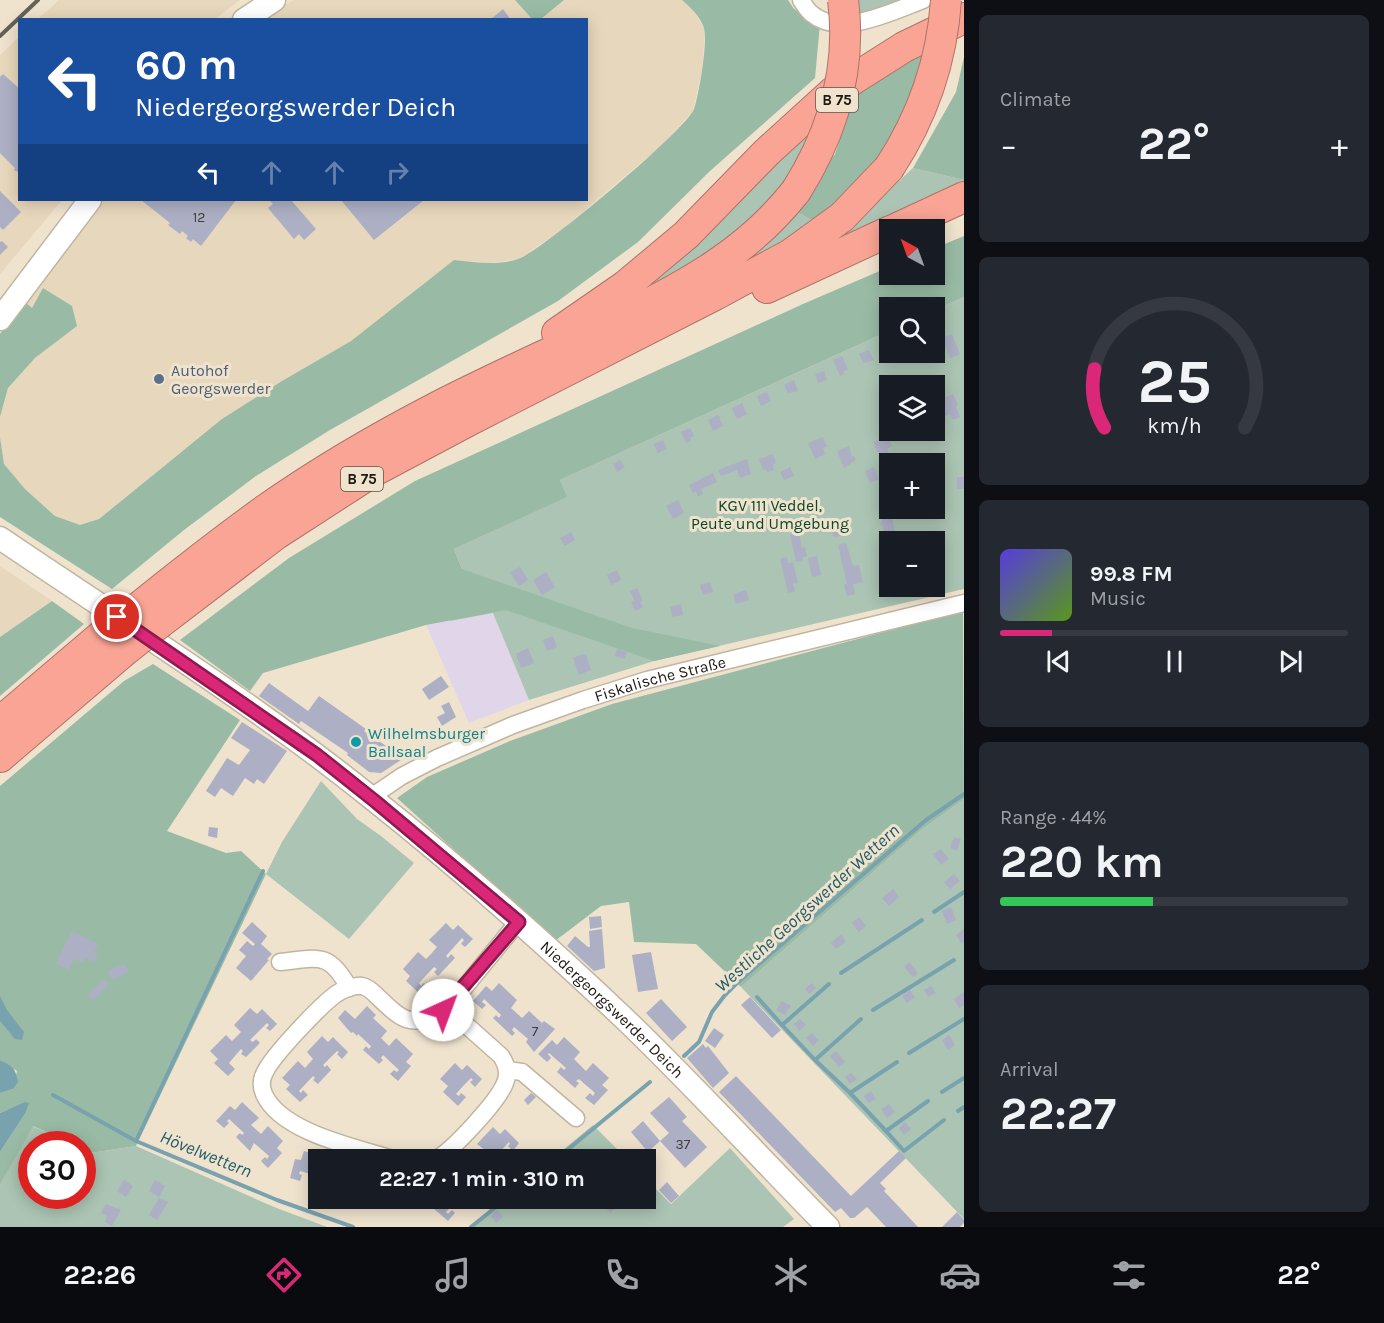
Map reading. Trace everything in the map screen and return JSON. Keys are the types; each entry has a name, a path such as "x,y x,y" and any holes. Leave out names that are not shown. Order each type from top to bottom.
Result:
{"highway":[{"name":"B 75","path":"0,722 112,645 267,509 374,441 437,407 576,341 697,277 743,246 772,219 796,191 821,147 836,105 844,59 843,0"},
{"path":"581,363 725,290 790,254 842,217 889,168 911,131 928,92 940,47 930,0"},
{"name":"B 75","path":"437,407 556,333 625,286 686,235 767,152 832,92 904,47 964,18"},
{"path":"915,219 964,197"},
{"path":"581,363 691,323 879,236"},
{"name":"B 75","path":"150,614 374,471 581,363"},
{"name":"B 75","path":"0,757 112,645"}],"street":[{"path":"247,18 274,0"},
{"path":"801,0 813,16 835,24 860,22 930,0"},
{"path":"0,319 89,201"},
{"name":"Niedergeorgswerder Deich","path":"0,538 234,696 371,797 519,922 632,1026 828,1227"},
{"name":"Fiskalische Straße","path":"371,797 402,776 437,758 513,725 583,700 647,681 964,603"},
{"path":"362,1149 303,1130 274,1106 265,1096 261,1085 264,1073 270,1064 297,1032 333,997 349,988 361,986 371,990 397,1015 409,1021 425,1020 450,1011 519,922"},
{"path":"280,962 314,958 329,962 339,970 349,988"},
{"path":"450,1011 501,1056 507,1070 506,1082 494,1101 451,1149"},
{"path":"507,1070 522,1072 576,1118"}],"shaded area":[{"path":"59,0 240,0 216,18 39,18"},
{"path":"294,0 515,0 532,18 260,18"},
{"path":"564,0 682,0 694,10 705,30 702,71 693,111 663,144 564,228 519,259 491,263 454,260 351,341 282,381 182,451 99,519 80,525 55,516 25,489 4,464 0,417 8,388 35,358 76,326 44,288 32,308 24,301 101,201 588,201 588,18 542,18"},
{"path":"18,38 18,201 61,201 0,274 0,55"},
{"path":"0,566 52,601 0,637"},
{"path":"493,612 529,700 469,723 426,625"}],"green space":[{"path":"515,0 564,0 542,18 531,18"},
{"path":"682,0 788,0 794,9 820,24 815,78 710,171 638,242 558,301 330,430 256,476 184,530 112,589 0,517 0,437 4,464 25,489 55,516 80,525 99,519 222,419 351,341 454,260 486,263 518,259 582,214 666,141 694,109 702,68 705,35 700,20"},
{"path":"858,0 901,0 859,14"},
{"path":"933,46 893,141 857,184 815,222 795,211 835,154 858,86"},
{"path":"964,57 964,180 913,168 956,92"},
{"path":"818,115 799,160 769,203 740,232 685,270 619,301"},
{"path":"913,168 964,180 964,190 896,219 879,219 879,227 822,251"},
{"path":"795,211 815,222 700,295"},
{"path":"964,236 964,297 945,306 945,297 879,297 879,336 560,480 567,497 454,549 462,569 632,628 720,646 654,661 506,610 426,625 263,673 250,691 180,640 289,558 415,481 879,271 879,285 945,285 945,244"},
{"path":"43,288 72,306 77,326 35,358 8,388 0,417 0,334 24,301 32,308"},
{"name":"KGV 111 Veddel, Peute und Umgebung","path":"964,297 964,589 945,593 945,531 879,531 879,597 930,597 654,661 529,700 493,613 450,621 462,569 454,549 566,497 560,480 879,336 879,363 945,363 945,306"},
{"path":"52,601 84,624 0,696 0,637"},
{"path":"963,611 964,799 920,831 741,987 696,944 634,942 629,902 601,906 555,941 397,798 427,777 510,741 612,704"},
{"path":"153,664 240,720 167,831 226,853 241,851 266,874 136,1146 96,1152 96,1131 44,1131 33,1126 30,1131 18,1131 18,1153 0,1185 0,1152 25,1114 24,1102 0,1113 0,1093 13,1089 17,1071 0,1060 0,786 124,681"},
{"path":"321,781 357,819 414,863 349,939 266,874 282,842"},
{"path":"964,799 964,1219 741,987 920,831"},
{"path":"593,1125 617,1149 564,1149"},
{"path":"32,1126 43,1131 29,1131"},
{"path":"136,1146 274,1207 327,1227 0,1227 0,1185 18,1152 18,1209 96,1209 96,1152"},
{"path":"730,1148 794,1219 783,1227 469,1227 492,1209 656,1209 656,1189 671,1204"}],"water":[{"path":"0,996 7,1010 24,1032 22,1040 15,1039 0,1021"},
{"path":"0,1060 13,1068 18,1082 13,1089 0,1093"},
{"path":"24,1102 29,1103 25,1114 0,1152 0,1113"}],"building":[{"path":"503,9 510,18 492,18"},
{"path":"3,74 18,87 18,172 0,153 0,77"},
{"path":"0,191 21,212 3,230 0,227"},
{"path":"142,201 235,201 201,246 193,239 191,242 182,231 180,234 168,225 170,223"},
{"path":"270,201 292,201 316,229 304,240 299,234 294,239 268,208 273,204"},
{"path":"342,201 423,201 374,240"},
{"path":"2,241 8,247 0,255 0,242"},
{"path":"952,334 960,354 950,358 945,346 945,337"},
{"path":"869,350 874,360 863,363 859,354"},
{"path":"842,356 848,369 840,376 833,360"},
{"path":"824,371 827,380 818,383 815,374"},
{"path":"794,380 798,391 788,393 784,385"},
{"path":"767,392 771,401 761,406 757,396"},
{"path":"953,394 960,417 953,420 950,414 946,416 945,397"},
{"path":"742,403 747,414 737,419 732,408"},
{"path":"718,415 723,426 713,431 708,420"},
{"path":"690,428 694,436 686,443 681,432"},
{"path":"823,437 827,446 823,448 825,454 815,459 808,443"},
{"path":"879,439 879,441 890,441 892,446 887,449 889,453 879,454 873,442"},
{"path":"663,440 667,449 658,453 654,444"},
{"path":"849,446 852,457 854,456 856,460 844,468 837,451"},
{"path":"773,454 776,463 773,464 774,470 767,472 766,469 763,470 759,459"},
{"path":"747,459 751,474 740,478 737,470 721,476 718,470"},
{"path":"620,460 625,467 617,472 613,464"},
{"path":"790,467 794,476 784,480 780,472"},
{"path":"874,467 879,479 870,483 865,471"},
{"path":"713,473 717,482 701,489 703,494 698,496 696,491 693,493 689,485"},
{"path":"957,477 964,477 964,489 957,489"},
{"path":"678,500 684,513 673,519 666,506"},
{"path":"882,519 892,519 895,531 884,531 880,522"},
{"path":"843,529 844,535 834,537 832,531"},
{"path":"571,532 575,540 565,546 560,538"},
{"path":"799,533 802,548 805,547 807,556 796,562 790,535"},
{"path":"846,543 853,566 859,565 863,582 853,584 855,594 847,596 844,585 847,584 838,545"},
{"path":"817,556 821,575 812,577 808,558"},
{"path":"787,557 788,563 793,562 798,583 793,584 795,591 788,593 780,559"},
{"path":"520,567 528,580 519,586 510,572"},
{"path":"617,570 621,580 611,585 607,575"},
{"path":"546,572 555,587 542,595 533,580"},
{"path":"710,582 713,592 703,595 700,585"},
{"path":"637,588 643,601 640,602 643,607 635,611 631,602 635,601 630,591"},
{"path":"746,590 749,600 736,604 733,594"},
{"path":"681,604 683,615 673,617 670,607"},
{"path":"553,636 557,647 547,651 543,640"},
{"path":"528,648 534,663 521,668 516,654"},
{"path":"617,649 627,652 625,659 615,656"},
{"path":"586,655 591,670 579,675 573,658"},
{"path":"441,676 449,687 429,700 422,689"},
{"name":"Wilhelmsburger Ballsaal","path":"269,683 308,711 319,696 404,758 381,773 369,772 347,755 348,753 301,721 299,724 259,696"},
{"path":"449,702 456,717 442,726 437,717 445,713 441,706"},
{"path":"242,722 287,751 264,784 257,779 254,784 245,778 233,796 221,788 215,797 206,791 227,758 239,765 250,750 231,738"},
{"path":"209,827 218,828 217,838 208,836"},
{"path":"954,837 961,839 957,851 950,848"},
{"path":"941,849 949,859 941,865 933,854"},
{"path":"954,874 960,881 950,889 944,882"},
{"path":"893,889 899,897 889,906 882,898"},
{"path":"951,907 956,920 947,924 942,911"},
{"path":"601,916 602,927 590,929 589,917"},
{"path":"859,917 866,926 859,932 852,923"},
{"path":"252,922 267,936 261,944 272,954 251,981 236,968 246,956 239,950 247,941 253,946 255,944 242,933"},
{"path":"446,923 453,930 458,925 473,939 465,947 461,944 464,940 462,938 446,956 448,958 451,954 455,958 438,976 434,972 437,969 434,967 419,983 421,986 424,983 428,987 421,995 406,981 410,976 403,969 418,952 426,959 431,954 437,947 429,940"},
{"path":"602,929 605,968 594,971 567,946 575,936 590,947 589,931"},
{"path":"964,929 964,942 962,944 956,935"},
{"path":"72,931 98,944 94,952 98,954 94,962 85,958 83,962 74,959 69,970 56,963"},
{"path":"841,934 846,941 836,949 831,943"},
{"path":"651,952 658,989 638,992 632,955"},
{"path":"909,962 918,973 913,977 904,967"},
{"path":"125,964 129,972 112,980 107,971"},
{"path":"103,979 109,984 93,1001 87,996"},
{"path":"499,983 517,1000 511,1008 522,1018 529,1011 542,1023 544,1021 555,1029 534,1052 526,1042 528,1039 514,1027 512,1030 515,1033 512,1036 493,1018 496,1015 499,1018 501,1015 484,999 482,1002 486,1005 482,1009 473,1001 486,986 492,991"},
{"path":"812,983 816,988 809,994 805,989"},
{"path":"931,986 936,993 928,997 924,990"},
{"path":"910,990 915,997 907,1003 902,996"},
{"path":"964,992 964,1005 959,1008 954,999"},
{"path":"750,997 781,1030 772,1038 741,1005"},
{"path":"661,999 687,1027 672,1041 646,1013"},
{"path":"782,1001 791,1006 785,1015 776,1010"},
{"path":"367,1006 376,1015 373,1018 387,1031 381,1038 389,1046 396,1038 413,1054 406,1062 411,1066 398,1081 390,1074 394,1070 397,1072 399,1070 383,1055 381,1058 383,1060 379,1064 363,1050 366,1046 369,1049 371,1046 358,1034 357,1036 351,1033 338,1018 345,1010 355,1019"},
{"path":"250,1008 257,1014 262,1009 277,1024 270,1031 266,1028 269,1025 267,1023 250,1040 253,1042 256,1039 260,1043 246,1057 241,1054 243,1051 241,1049 229,1063 235,1069 228,1076 214,1063 218,1059 210,1051 226,1035 232,1041 241,1032 234,1025"},
{"path":"800,1019 806,1025 799,1031 794,1024"},
{"path":"714,1028 724,1035 715,1048 705,1041"},
{"path":"812,1033 819,1040 813,1046 806,1038"},
{"path":"949,1035 955,1045 948,1050 942,1040"},
{"path":"322,1036 328,1042 333,1037 348,1052 342,1059 337,1051 323,1065 325,1067 327,1065 331,1070 318,1084 313,1080 315,1078 313,1076 299,1091 301,1093 303,1090 308,1095 300,1102 286,1089 290,1085 282,1078 298,1061 305,1068 313,1059 307,1052"},
{"path":"564,1037 580,1052 574,1059 586,1071 593,1063 609,1078 602,1085 608,1090 594,1105 585,1098 590,1093 593,1096 595,1093 579,1079 576,1081 579,1083 575,1088 557,1072 561,1067 564,1070 566,1068 549,1053 551,1058 547,1062 538,1054 552,1040 557,1045"},
{"path":"703,1044 706,1048 708,1046 729,1073 713,1088 687,1058"},
{"path":"836,1051 845,1062 839,1067 830,1056"},
{"path":"455,1063 462,1070 467,1065 482,1079 475,1087 470,1082 473,1080 471,1078 456,1094 459,1096 461,1093 466,1097 458,1106 443,1092 448,1086 440,1079"},
{"path":"851,1073 857,1079 850,1084 845,1077"},
{"path":"736,1076 851,1196 899,1151 906,1158 880,1183 886,1189 884,1191 918,1227 886,1227 867,1207 854,1218 850,1218 841,1208 835,1212 719,1092"},
{"path":"871,1091 876,1099 868,1103 864,1096"},
{"path":"531,1093 536,1097 528,1105 524,1100"},
{"path":"669,1097 687,1117 682,1121 707,1147 685,1168 660,1141 669,1133 650,1113"},
{"path":"242,1102 259,1118 251,1125 261,1134 268,1126 283,1141 277,1148 282,1153 268,1168 261,1161 269,1156 254,1143 250,1151 236,1137 244,1133 229,1119 227,1121 229,1123 224,1128 216,1121 230,1106 235,1110"},
{"path":"889,1104 895,1112 887,1118 881,1109"},
{"path":"643,1121 660,1141 651,1149 645,1149 631,1132"},
{"path":"905,1122 911,1129 904,1135 899,1128"},
{"path":"493,1127 500,1134 505,1129 519,1143 514,1149 508,1146 509,1142 502,1149 484,1149 477,1144"},
{"path":"304,1151 308,1152 308,1173 300,1171 299,1174 302,1175 300,1181 290,1178 295,1159 301,1160"},
{"path":"124,1180 133,1186 126,1197 117,1191"},
{"path":"155,1180 165,1186 159,1197 149,1191"},
{"path":"667,1182 679,1196 671,1203 659,1190"},
{"path":"159,1198 168,1202 157,1220 149,1215"},
{"path":"106,1204 121,1210 112,1226 105,1222 107,1216 101,1213"},
{"path":"434,1209 449,1209 446,1212 448,1214 452,1210 455,1213 448,1221"},
{"path":"497,1210 503,1217 496,1223 491,1216"},
{"path":"957,1212 964,1220 960,1227 942,1227"}],"waterway":[{"name":"Westliche Georgswerder Wettern","path":"684,1056 699,1042 712,1012 738,982 926,820 964,794"},
{"path":"136,1141 263,871"},
{"path":"934,912 964,892"},
{"path":"841,973 922,920"},
{"path":"873,1010 954,960"},
{"path":"757,997 782,1025 829,984"},
{"path":"782,1025 815,1060 861,1019"},
{"path":"909,1053 964,1019"},
{"path":"815,1060 850,1093 897,1062"},
{"path":"942,1092 964,1078"},
{"name":"Westliche Georgswerder Wettern","path":"568,1149 650,1082"},
{"path":"850,1093 886,1131 928,1101"},
{"name":"Hövelwettern","path":"53,1095 136,1141 277,1200 353,1227"},
{"path":"958,1111 964,1107"},
{"path":"886,1131 904,1151 944,1120"},
{"name":"Westliche Georgswerder Wettern","path":"471,1227 493,1209"}],"railway":[{"path":"19,18 38,0"},
{"path":"0,36 18,19"}],"place":[{"name":"Autohof Georgswerder","path":"159,379"},
{"name":"Wilhelmsburger Ballsaal","path":"356,742"}],"route":[{"path":"117,617 317,755 519,922 443,1010"}]}
